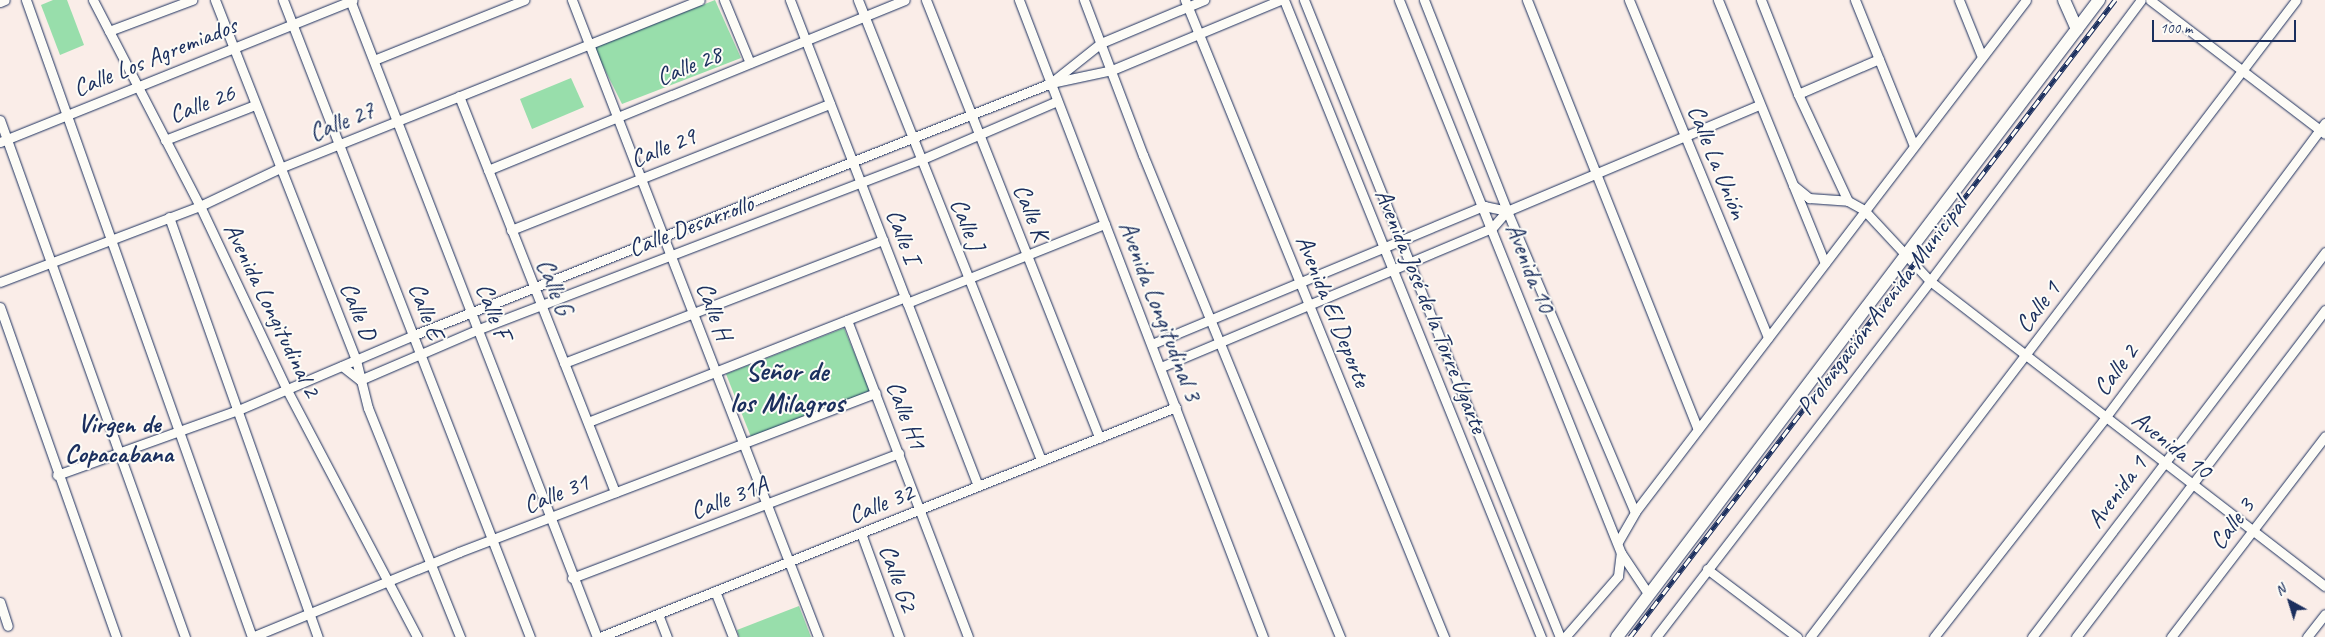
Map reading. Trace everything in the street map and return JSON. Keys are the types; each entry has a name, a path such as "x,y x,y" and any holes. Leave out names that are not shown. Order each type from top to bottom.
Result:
{"main road":[{"path":"2064,0 2078,29"},
{"name":"Prolongación Avenida Municipal","path":"1616,637 2099,0"}],"street":[{"path":"0,2 5,0"},
{"path":"26,0 252,637"},
{"name":"Avenida Longitudinal 2","path":"93,0 164,140 200,206 287,390 417,637"},
{"path":"109,31 192,0"},
{"name":"Calle D","path":"214,0 356,360 360,380 377,432 432,563 460,637"},
{"name":"Calle E","path":"283,0 530,637"},
{"name":"Calle Los Agremiados","path":"3,140 351,0"},
{"name":"Calle F","path":"351,0 479,329 572,578 599,637"},
{"path":"374,60 524,0"},
{"name":"Calle H","path":"572,0 818,637"},
{"name":"Calle 27","path":"0,282 200,206 280,168 700,0"},
{"path":"724,0 750,62"},
{"name":"Calle I","path":"790,0 978,486"},
{"name":"Calle J","path":"858,0 911,140 1041,461"},
{"name":"Calle 28","path":"488,170 905,0"},
{"name":"Calle K","path":"926,0 1099,438"},
{"name":"Avenida Longitudinal 3","path":"1019,0 1263,637"},
{"path":"1084,0 1143,155 1222,343 1340,637"},
{"name":"Calle Desarrollo","path":"1051,83 1101,43 1186,3 1204,0"},
{"name":"Calle Desarrollo","path":"57,475 238,410 414,335 664,238 1051,83 1112,70 1280,0"},
{"name":"Avenida José de la Torre Ugarte","path":"1284,0 1541,637"},
{"name":"Avenida José de la Torre Ugarte","path":"1304,0 1412,263 1560,637"},
{"name":"Avenida 10","path":"1399,0 1484,206 1621,553"},
{"name":"Avenida 10","path":"1424,0 1508,212 1635,512"},
{"path":"1527,0 1698,429"},
{"name":"Calle La Unión","path":"1629,0 1768,338"},
{"path":"1718,0 1825,264"},
{"path":"1761,0 1798,94 1848,201 1809,198 1791,182"},
{"path":"1855,0 1914,146"},
{"path":"1959,0 1982,57"},
{"path":"1618,542 1635,512 2026,0"},
{"name":"Prolongación Avenida Municipal","path":"1656,637 1930,281 2141,0"},
{"path":"2150,0 2323,129"},
{"name":"Calle 1","path":"1810,637 2296,0"},
{"name":"Avenida El Deporte","path":"1186,3 1444,637"},
{"path":"1798,94 1879,59"},
{"name":"Calle G","path":"459,96 533,289 615,492"},
{"name":"Calle Desarrollo","path":"360,380 540,305 920,160 1057,101"},
{"name":"Calle 29","path":"511,230 830,104"},
{"name":"Calle 26","path":"164,140 255,105"},
{"path":"1161,367 1394,271 1492,228 1508,212 1759,105"},
{"path":"0,120 3,140 50,263 185,637"},
{"name":"Calle 2","path":"1934,637 2105,418 2323,129"},
{"name":"Avenida 10","path":"1848,201 1864,210 1930,281 2191,485 2325,586"},
{"path":"1152,344 1484,206 1508,212"},
{"path":"169,217 318,637"},
{"path":"588,422 847,320 968,279 1105,224"},
{"path":"564,363 883,240"},
{"name":"Avenida 1","path":"2032,637 2325,252"},
{"path":"0,307 57,475 116,637"},
{"path":"2076,637 2325,310"},
{"name":"Calle H1","path":"847,320 968,637"},
{"path":"342,366 360,380"},
{"name":"Calle 31","path":"252,637 390,583 432,563 494,541 615,492 876,393"},
{"name":"Calle 32","path":"599,637 1176,407"},
{"name":"Calle 3","path":"2171,637 2325,436"},
{"name":"Calle 31A","path":"572,578 899,453"},
{"name":"Calle G2","path":"861,533 898,637"},
{"path":"1621,553 1649,595"},
{"path":"1565,637 1618,576 1621,553"},
{"path":"1708,569 1797,637"},
{"path":"715,591 733,637"},
{"path":"0,602 8,626"},
{"path":"658,614 667,637"},
{"path":"2308,637 2325,614"}],"green space":[{"path":"53,0 67,0 84,45 60,55 41,5"},
{"path":"715,0 741,58 622,104 594,48"},
{"path":"571,78 584,107 532,129 520,99"},
{"path":"844,328 870,391 751,437 726,374"},
{"path":"799,606 811,637 739,637 737,630"}],"railway":[{"path":"1630,637 2115,0"}],"district":[{"name":"Señor de los Milagros","path":"787,387"},
{"name":"Virgen de Copacabana","path":"119,438"}]}
